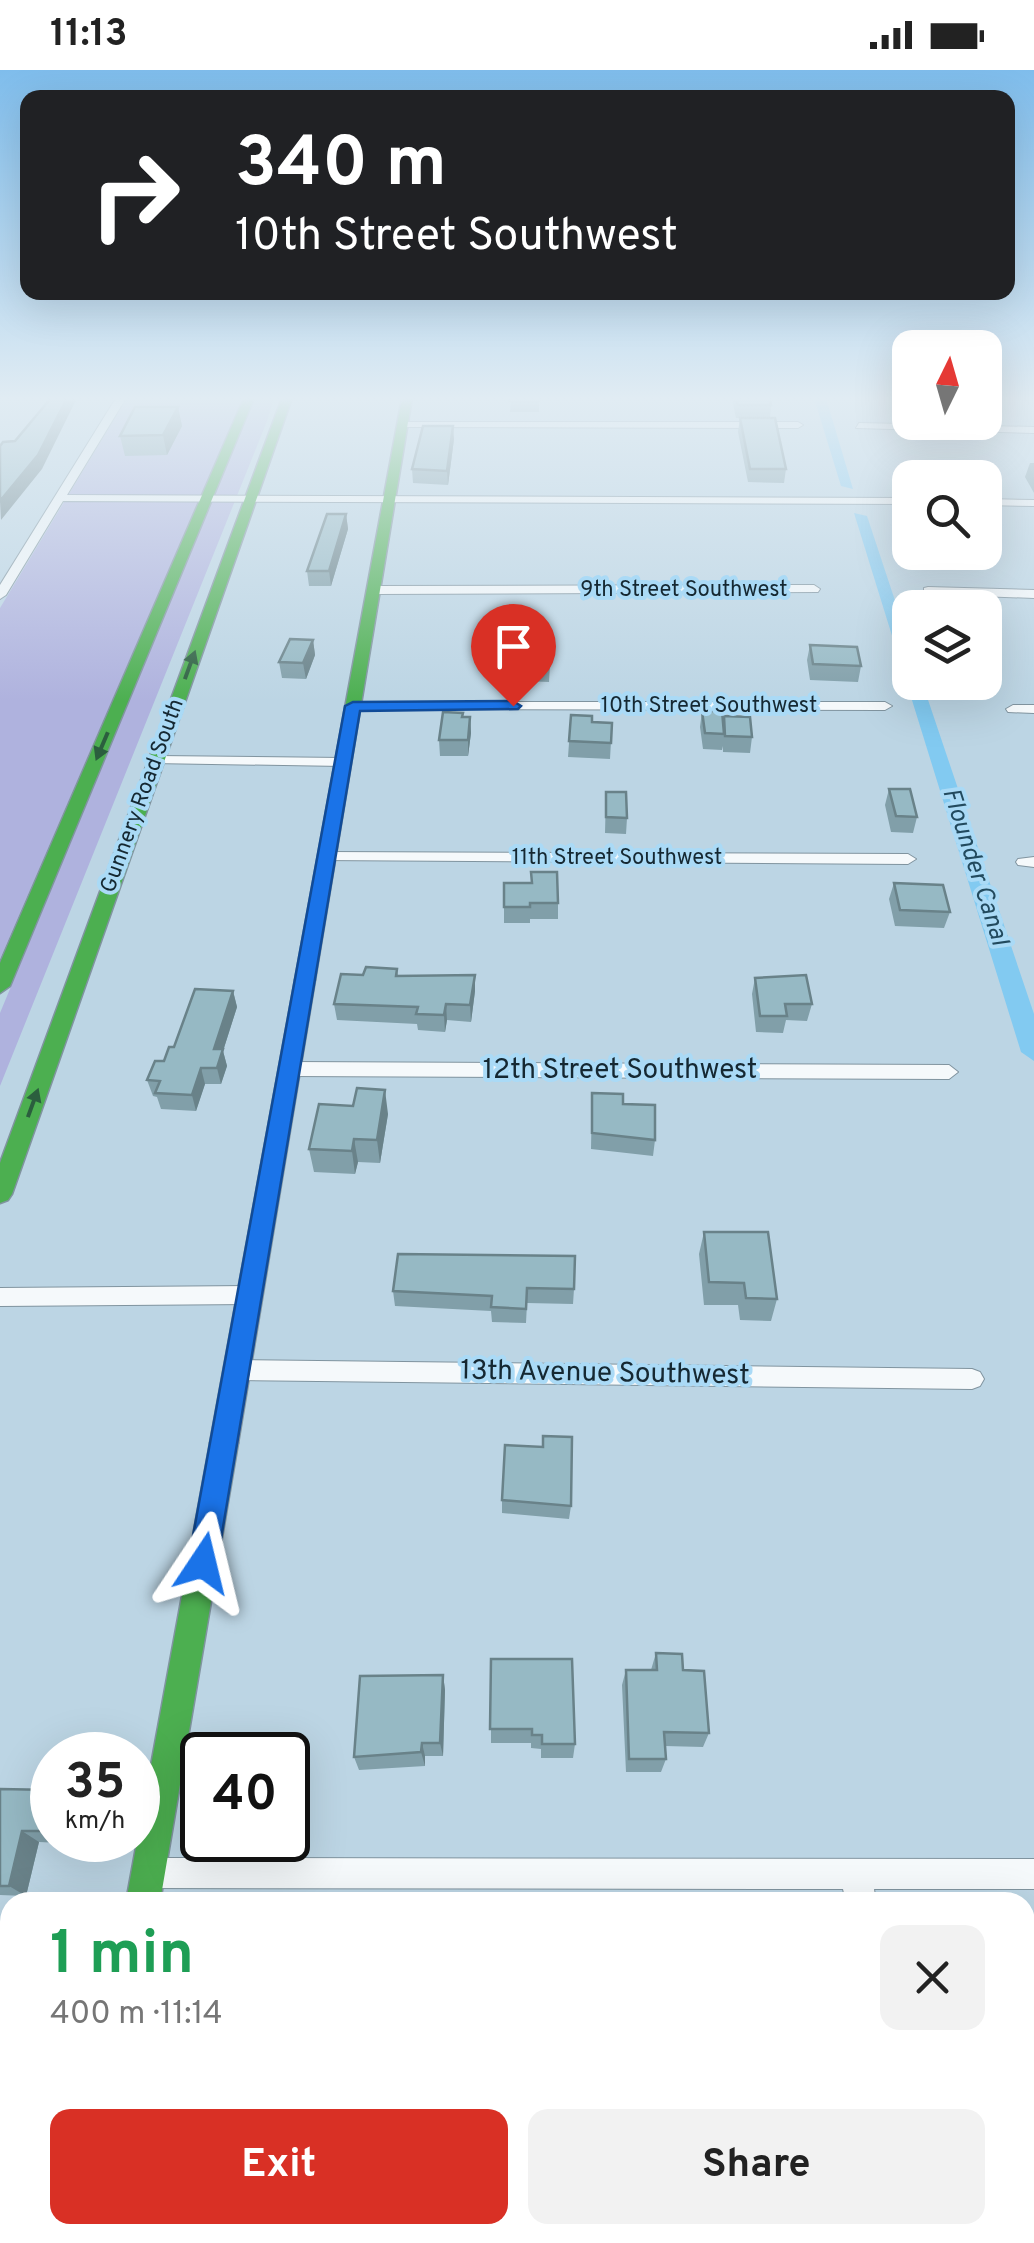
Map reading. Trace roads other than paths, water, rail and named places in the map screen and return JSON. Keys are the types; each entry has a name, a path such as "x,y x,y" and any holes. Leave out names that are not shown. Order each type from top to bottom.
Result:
{"main road":[{"name":"Gunnery Road South","path":"0,986 206,499"},
{"name":"Gunnery Road South","path":"0,1194 249,499"},
{"path":"145,1888 292,1069 389,499"}],"street":[{"path":"0,595 59,499"},
{"path":"755,499 892,500"},
{"path":"1002,502 1034,503"},
{"name":"9th Street Southwest","path":"374,590 814,590"},
{"path":"1002,593 1034,594"},
{"name":"10th Street Southwest","path":"353,706 885,706"},
{"path":"1013,709 1034,709"},
{"path":"156,760 343,762"},
{"name":"11th Street Southwest","path":"326,858 908,859"},
{"name":"12th Street Southwest","path":"292,1069 949,1072"},
{"path":"0,1297 250,1294"},
{"name":"13th Avenue Southwest","path":"237,1370 972,1379"},
{"path":"145,1888 858,1888 1034,1874"}],"waterway":[{"name":"Flounder Canal","path":"859,516 892,618"},
{"name":"Flounder Canal","path":"919,700 1034,1052"}]}
